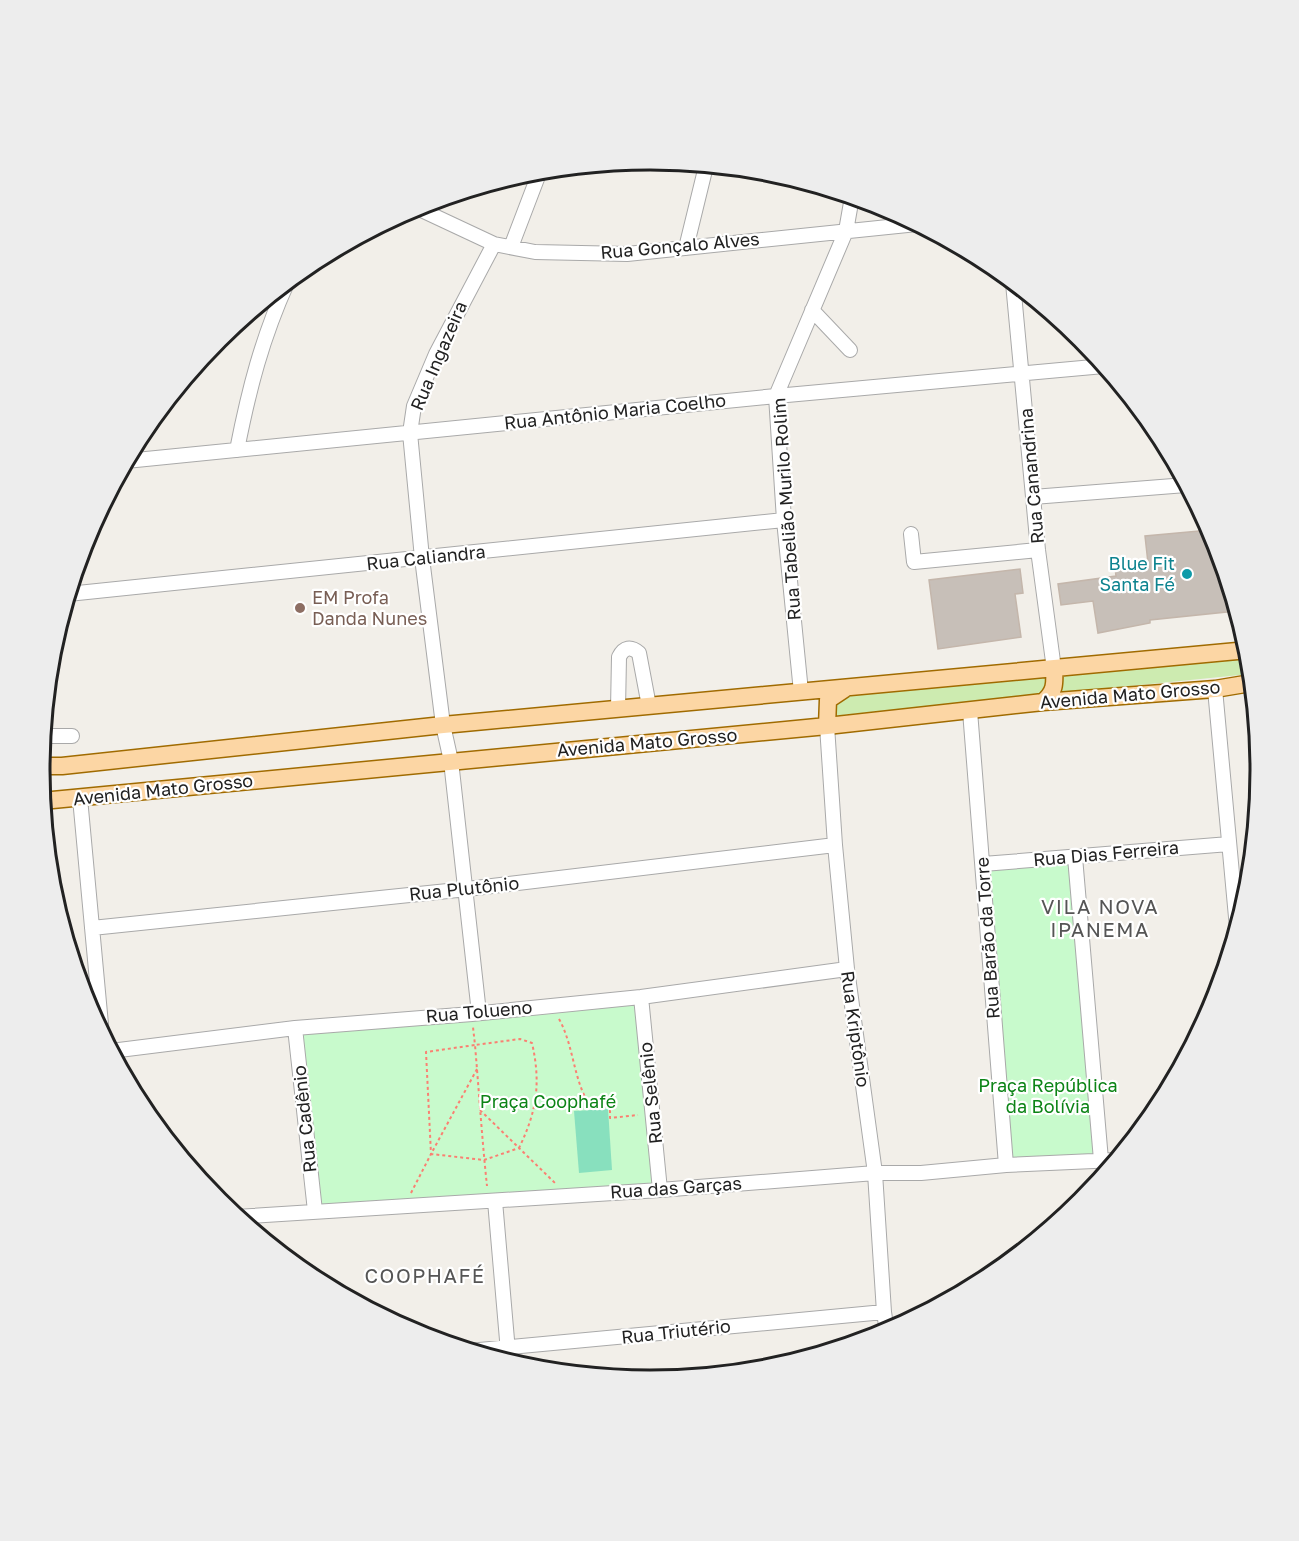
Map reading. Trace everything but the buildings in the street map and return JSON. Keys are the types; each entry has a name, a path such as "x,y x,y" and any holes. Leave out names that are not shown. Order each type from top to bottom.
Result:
{"main road":[{"name":"Avenida Mato Grosso","path":"50,766 443,725 1238,651"},
{"path":"1043,702 1053,691 1054,669"},
{"name":"Avenida Mato Grosso","path":"51,800 827,726 1043,702 1215,689 1243,684"},
{"path":"827,726 828,700 847,688"}],"street":[{"path":"686,248 705,174"},
{"path":"511,247 536,181"},
{"name":"Rua Tabelião Murilo Rolim","path":"801,692 784,520 776,396 846,231 851,205"},
{"name":"Rua Gonçalo Alves","path":"428,213 494,244 535,252 616,254 901,226"},
{"name":"Rua Ingazeira","path":"476,1013 467,889 422,558 410,433 414,406 436,354 494,244"},
{"name":"Rua Canandrina","path":"1014,293 1038,550 1054,669"},
{"path":"237,450 250,383 281,297"},
{"path":"812,310 850,350"},
{"name":"Rua Antônio Maria Coelho","path":"136,460 776,396 1094,367"},
{"path":"1034,497 1178,486"},
{"name":"Rua Caliandra","path":"77,593 784,520"},
{"path":"911,534 914,562 1038,550"},
{"path":"618,709 620,657 622,651 628,648 633,648 639,653 649,706"},
{"path":"1215,689 1235,902"},
{"name":"Rua Barão da Torre","path":"970,711 1006,1165"},
{"name":"Rua Kriptônio","path":"827,726 847,969 874,1173 886,1322"},
{"path":"51,736 72,736"},
{"path":"80,798 100,1011"},
{"name":"Rua Dias Ferreira","path":"983,864 1229,844"},
{"name":"Rua Plutônio","path":"92,928 467,889 835,845"},
{"path":"1075,857 1101,1160"},
{"name":"Rua Tolueno","path":"119,1050 295,1028 641,997 847,969"},
{"name":"Rua Selênio","path":"641,997 660,1190"},
{"name":"Rua Cadênio","path":"295,1028 315,1211"},
{"name":"Rua das Garças","path":"248,1216 660,1190 874,1173 921,1173 1006,1165 1106,1160"},
{"path":"492,1201 508,1353"},
{"name":"Rua Triutério","path":"492,1349 884,1312"}],"path":[{"path":"552,1006 565,1030 581,1090 587,1101 602,1107 610,1107 610,1118 653,1113"},
{"path":"476,1013 475,1045 484,1160 492,1201"},
{"path":"520,1039 532,1043 537,1068 536,1098 528,1129 519,1148 484,1160 431,1154 426,1052 520,1039"},
{"path":"404,1206 477,1068"},
{"path":"480,1110 568,1196"}],"green space":[{"path":"1238,654 1241,675 823,717 821,695"},
{"name":"Praça República da Bolívia","path":"1075,857 1101,1160 1006,1165 983,864"},
{"name":"Praça Coophafé","path":"641,997 660,1190 315,1211 295,1028"},
{"path":"608,1109 612,1170 579,1173 574,1111"}],"place":[{"name":"Blue Fit Santa Fé","path":"1187,574"},
{"name":"EM Profª Danda Nunes","path":"300,608"}],"district":[{"name":"VILA NOVA IPANEMA","path":"1100,918"},
{"name":"COOPHAFÉ","path":"425,1276"}]}
